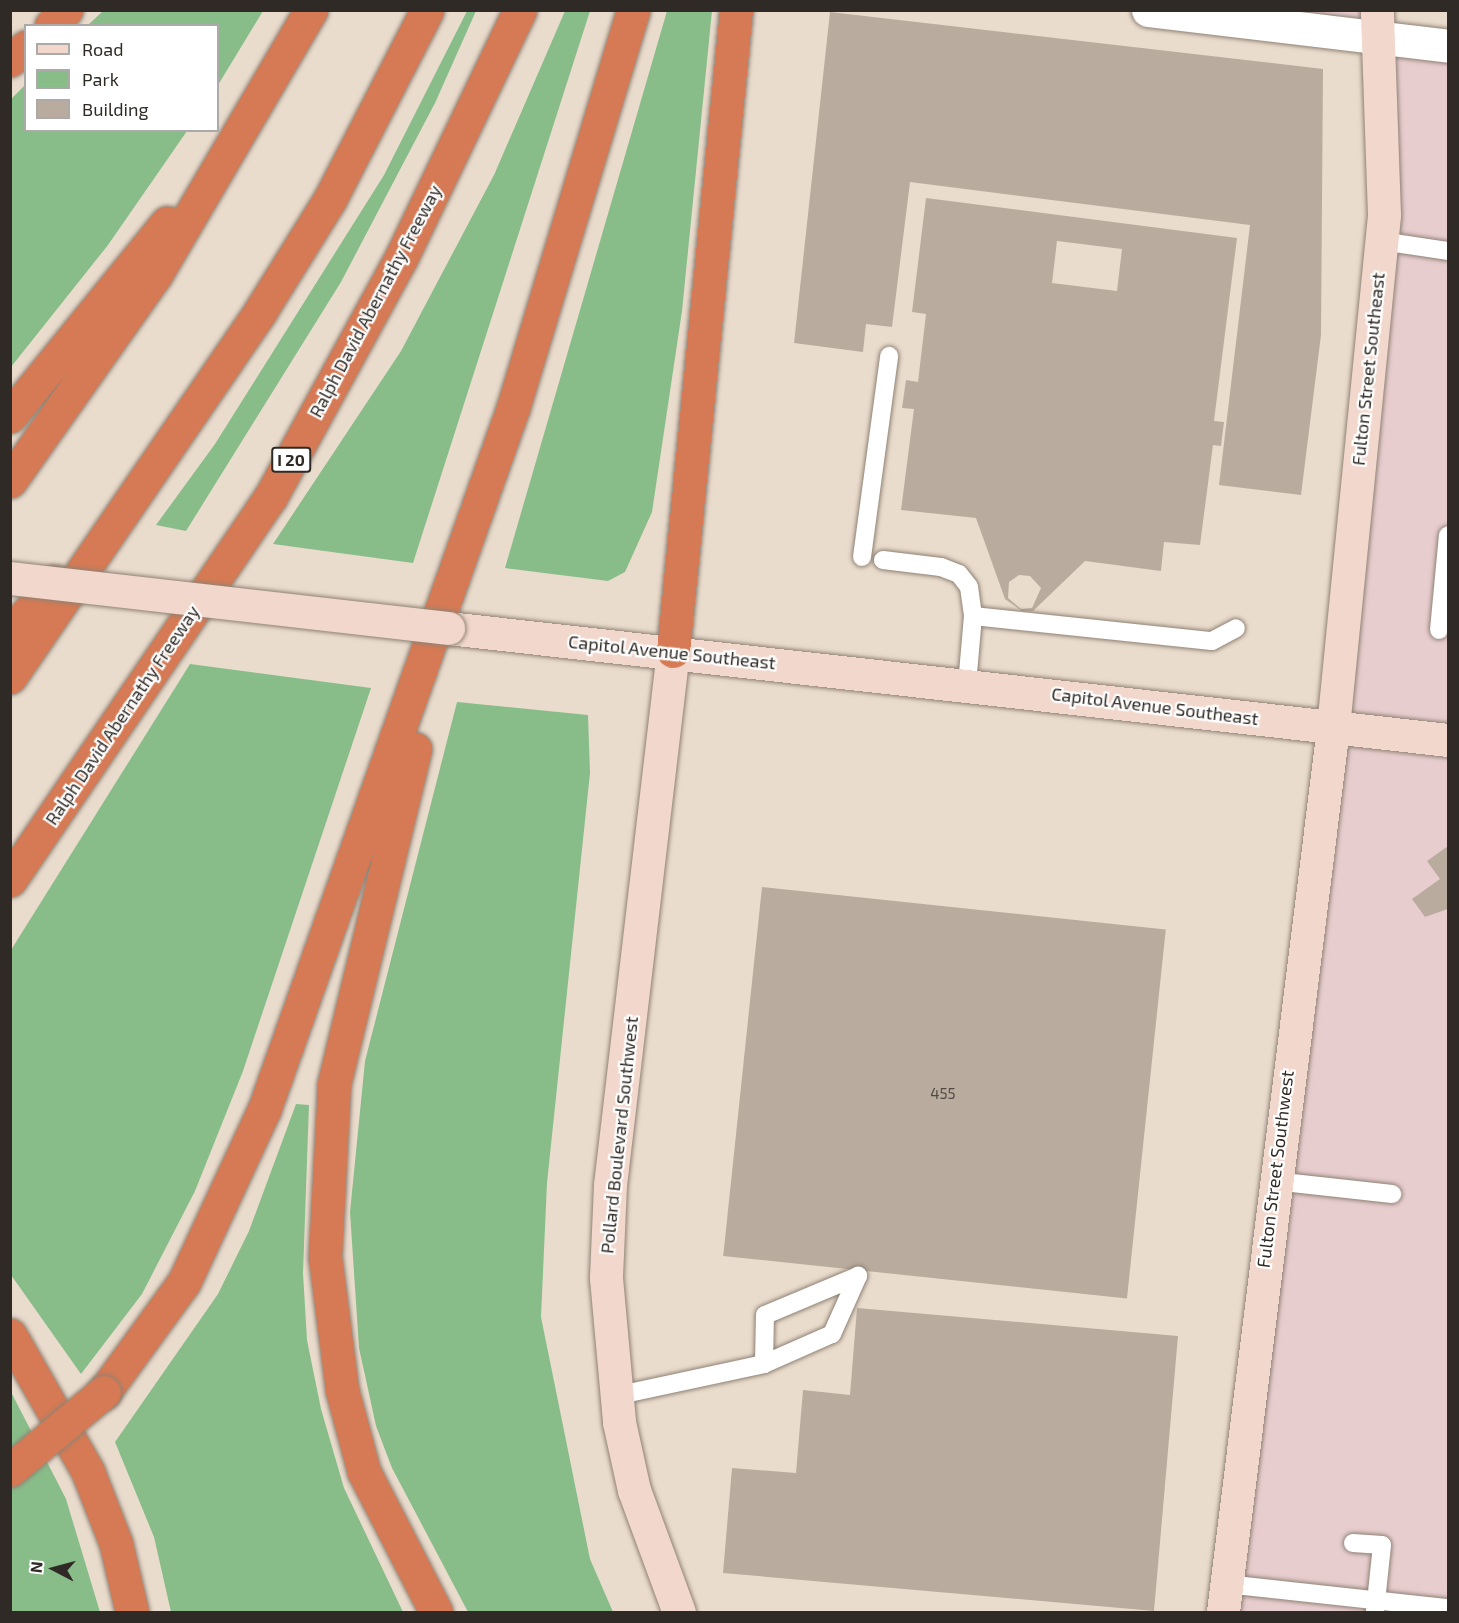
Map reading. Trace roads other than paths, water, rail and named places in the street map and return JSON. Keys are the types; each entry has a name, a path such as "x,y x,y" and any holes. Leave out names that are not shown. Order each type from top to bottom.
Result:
{"highway":[{"path":"53,24 66,10"},
{"path":"10,481 156,274 251,116 311,10"},
{"path":"10,677 169,452 330,199 427,10"},
{"name":"Ralph David Abernathy Freeway","path":"10,880 270,498 401,258 520,10"},
{"path":"10,1470 104,1392 184,1282 264,1110 462,559 633,10"},
{"path":"673,651 736,10"},
{"path":"10,60 24,49"},
{"path":"10,416 251,116"},
{"path":"10,633 169,452"},
{"path":"436,1612 364,1472 342,1390 325,1257 326,1176 334,1084 355,987 462,559"},
{"path":"10,1335 88,1472 116,1544 132,1612"}],"main road":[{"name":"Fulton Street Southeast","path":"1333,727 1381,241 1378,24"},
{"name":"Capitol Avenue Southeast","path":"10,578 1449,740"},
{"name":"Pollard Boulevard Southwest","path":"673,651 610,1185 606,1278 615,1396 634,1490 678,1612"},
{"name":"Fulton Street Southwest","path":"1225,1598 1274,1181 1333,727"}],"street":[{"path":"1148,10 1378,24 1449,46"}],"lane":[{"path":"1381,241 1449,251"},
{"path":"862,556 889,356"},
{"path":"1438,630 1449,535"},
{"path":"883,560 959,574 969,587 973,616 967,684"},
{"path":"973,616 1212,641 1236,628"},
{"path":"1274,1181 1392,1194"},
{"path":"615,1396 764,1364 832,1334 858,1276 765,1315 764,1364"},
{"path":"1353,1543 1382,1545 1376,1606"},
{"path":"1225,1598 1449,1608"}]}
